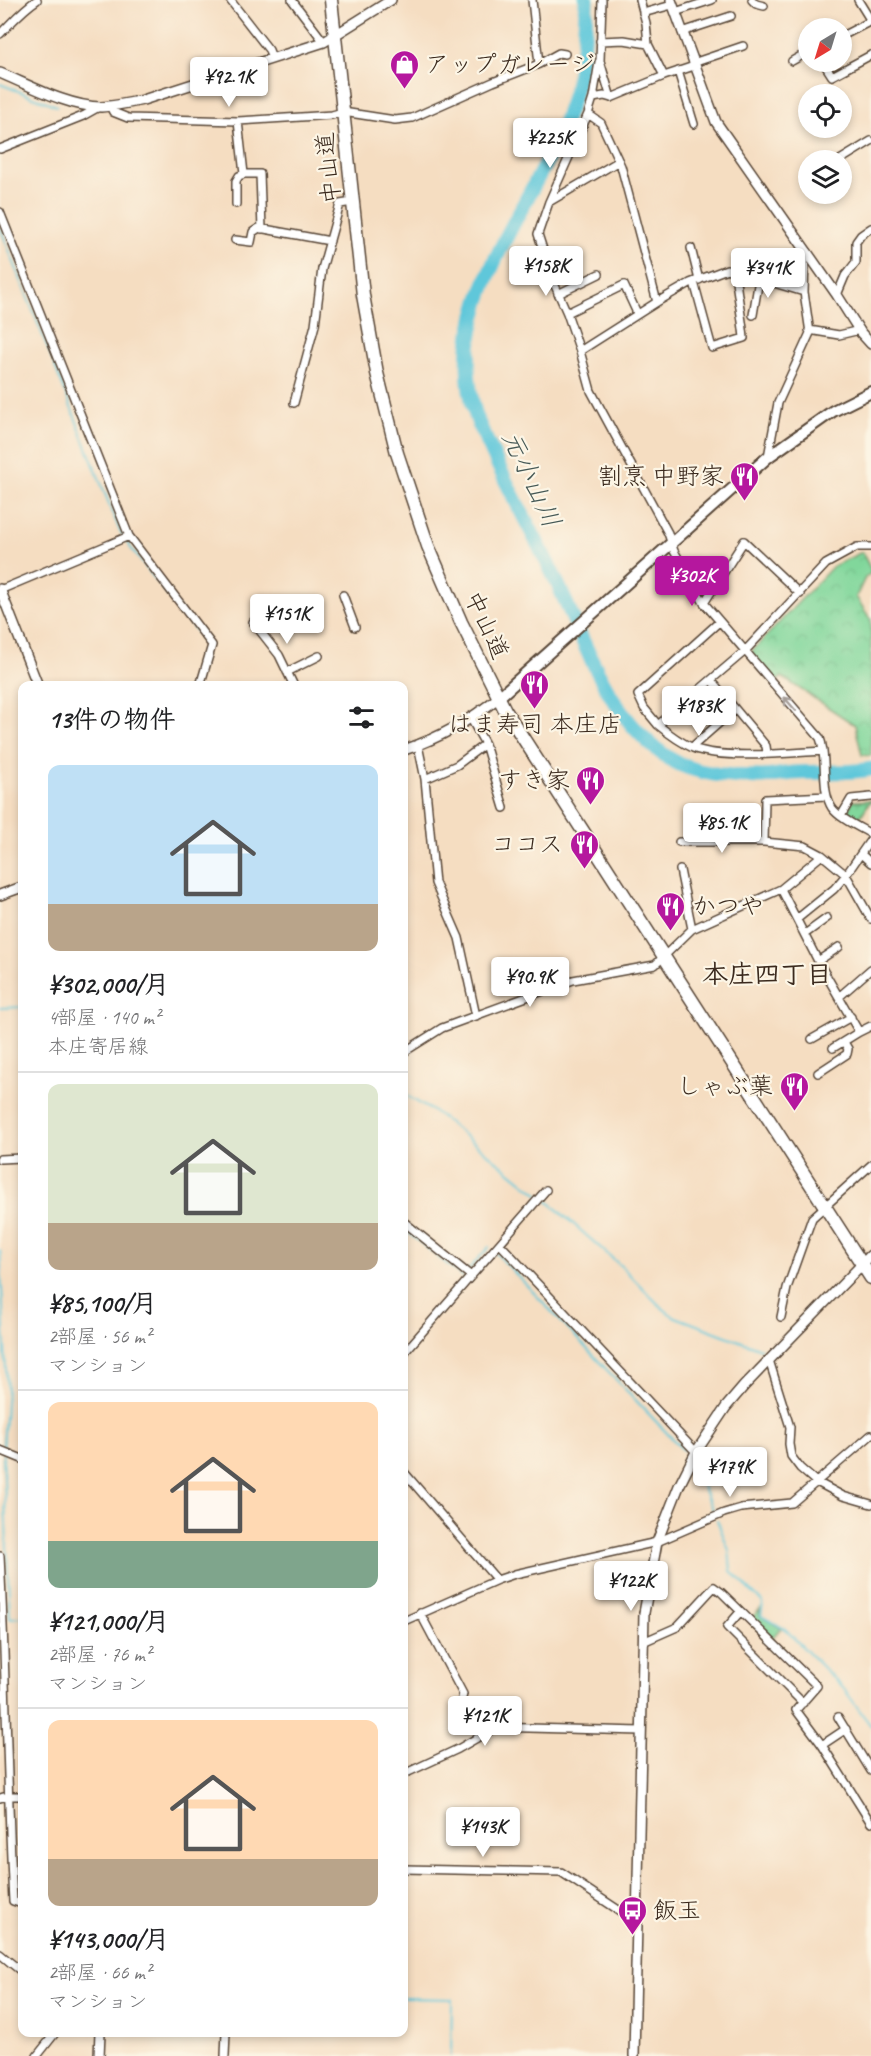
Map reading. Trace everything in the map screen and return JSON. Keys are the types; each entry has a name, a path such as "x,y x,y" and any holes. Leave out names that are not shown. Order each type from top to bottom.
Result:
{"highway":[{"name":"中山道","path":"331,0 329,39 343,112 363,295 377,373 397,453 428,546 461,622 498,697 825,1206 867,1259 871,1278"}],"main road":[{"path":"498,697 768,457 833,411 871,392"}],"street":[{"path":"0,34 22,14 25,8 37,0"},
{"path":"230,0 269,50 272,58"},
{"path":"292,0 329,39"},
{"path":"0,73 59,97 99,107 110,106 142,100 329,39 391,0"},
{"path":"532,0 539,64"},
{"path":"602,0 600,61 593,98 538,234 580,351 591,391 668,533 674,551 704,603 820,738 827,796 832,808 871,834"},
{"path":"640,0 648,44 664,76"},
{"path":"644,13 712,0"},
{"path":"752,0 764,6"},
{"path":"852,31 871,21 858,0"},
{"path":"864,8 871,3"},
{"path":"673,6 716,122 871,344"},
{"path":"682,32 731,16"},
{"path":"600,40 624,40 648,44"},
{"path":"593,98 604,96 611,98 743,46"},
{"path":"110,106 113,112 128,118 238,121 332,115 343,112 395,120 412,118 539,64 559,53 566,54"},
{"path":"852,65 871,55"},
{"path":"792,61 798,58"},
{"path":"600,61 611,98"},
{"path":"678,71 694,124"},
{"path":"0,149 92,112 99,107"},
{"path":"588,114 601,123 619,160 657,302"},
{"path":"238,121 244,174"},
{"path":"852,153 871,141"},
{"path":"549,202 619,160"},
{"path":"236,204 236,181 239,176 260,174 262,229"},
{"path":"294,403 315,325 322,269 340,204 353,202"},
{"path":"0,212 129,536 212,645 201,681"},
{"path":"837,295 845,276 856,262 856,242 871,228"},
{"path":"235,240 251,242 254,232 262,229 330,241"},
{"path":"691,248 712,348 744,338 735,272"},
{"path":"768,457 778,403 810,333 804,292 807,252"},
{"path":"580,351 657,302 697,281 727,269 804,292"},
{"path":"558,294 599,274"},
{"path":"753,315 759,279"},
{"path":"567,313 624,285 638,313"},
{"path":"809,330 839,335 860,330"},
{"path":"36,681 0,590 129,536"},
{"path":"704,603 744,541 800,594"},
{"path":"658,725 745,651 826,564 857,547 871,547"},
{"path":"344,595 355,627"},
{"path":"253,622 279,655 292,681"},
{"path":"719,622 638,695 644,708 670,735 692,747 725,754 823,755"},
{"path":"287,672 319,656"},
{"path":"711,680 766,746 767,753"},
{"path":"408,749 470,717 498,697"},
{"path":"692,747 735,709"},
{"path":"470,717 485,744 504,807"},
{"path":"425,779 458,765 485,744"},
{"path":"418,745 425,779 435,883 459,938 476,1016"},
{"path":"764,842 765,799 827,796"},
{"path":"841,816 851,799 871,797"},
{"path":"797,919 834,890 871,839"},
{"path":"680,842 764,842 806,846 822,855 846,875 871,919"},
{"path":"861,854 871,863"},
{"path":"408,1049 442,1028 573,980 655,965 692,929 781,889 822,855"},
{"path":"680,870 692,929"},
{"path":"0,895 18,888"},
{"path":"781,889 818,961 859,1032"},
{"path":"805,934 827,918"},
{"path":"818,961 839,947"},
{"path":"840,996 871,969"},
{"path":"812,1039 851,1017"},
{"path":"833,1048 871,1026"},
{"path":"818,1073 847,1054 848,1049 844,1042"},
{"path":"0,1159 18,1158"},
{"path":"781,1317 787,1288 812,1218 871,1165"},
{"path":"408,1348 546,1190"},
{"path":"408,1225 471,1276"},
{"path":"500,1244 696,1452"},
{"path":"634,2056 643,1642 645,1603 657,1542 670,1504 696,1452 726,1407 768,1360 867,1259"},
{"path":"768,1360 790,1427 791,1456 800,1468 815,1481 843,1496 871,1504"},
{"path":"408,1619 497,1580 522,1572 657,1542 741,1508 792,1503 815,1481 861,1446 871,1435"},
{"path":"0,1450 18,1457"},
{"path":"408,1477 497,1580"},
{"path":"0,1556 5,1648 4,1797 13,1901 18,1903"},
{"path":"643,1642 676,1627 714,1587 818,1686 796,1710 822,1745 870,1820"},
{"path":"740,1612 727,1627 803,1703"},
{"path":"420,1613 463,1694 461,1702 467,1713"},
{"path":"838,1717 871,1771"},
{"path":"408,1772 458,1749 496,1727 641,1731"},
{"path":"822,1745 846,1729"},
{"path":"408,1869 561,1872 637,1921"},
{"path":"0,1954 18,1969"},
{"path":"37,2056 52,2037"},
{"path":"99,2056 100,2037"},
{"path":"225,2037 225,2056"}],"green space":[{"path":"862,552 871,570 856,597 871,620 871,756 862,755 855,725 782,677 776,682 752,654 752,651 833,566"},
{"path":"871,800 857,822 847,816 846,813 853,801"},
{"path":"760,1609 760,1616 781,1628 772,1638 752,1618"}],"waterway":[{"name":"元小山川","path":"586,0 581,60 566,118 500,250 478,304 469,343 468,364 471,396 478,421 600,676 614,700 648,742 670,759 691,769 726,776 766,777 793,773 871,769"},
{"path":"0,84 57,106"},
{"path":"0,227 119,529 130,547 204,641"},
{"path":"196,681 203,657"},
{"path":"0,1008 18,1007"},
{"path":"408,1096 439,1115 539,1195"},
{"path":"544,1198 673,1316 761,1349"},
{"path":"408,1232 463,1277"},
{"path":"469,1269 489,1247"},
{"path":"0,1250 7,1389 3,1448"},
{"path":"496,1253 683,1450"},
{"path":"3,1453 10,1618 18,1617"},
{"path":"694,1468 714,1513"},
{"path":"717,1520 729,1550 731,1571 763,1603 761,1616 785,1629 844,1689 871,1726"},
{"path":"408,1998 452,1999 451,2056"}],"place":[{"name":"アップガレージ","path":"404,90"},
{"name":"割烹 中野家","path":"745,502"},
{"name":"はま寿司 本庄店","path":"535,710"},
{"name":"すき家","path":"591,806"},
{"name":"ココス","path":"584,870"},
{"name":"かつや","path":"671,932"},
{"name":"しゃぶ葉","path":"794,1112"},
{"name":"飯玉","path":"632,1936"}],"district":[{"name":"本庄四丁目","path":"767,974"}]}
